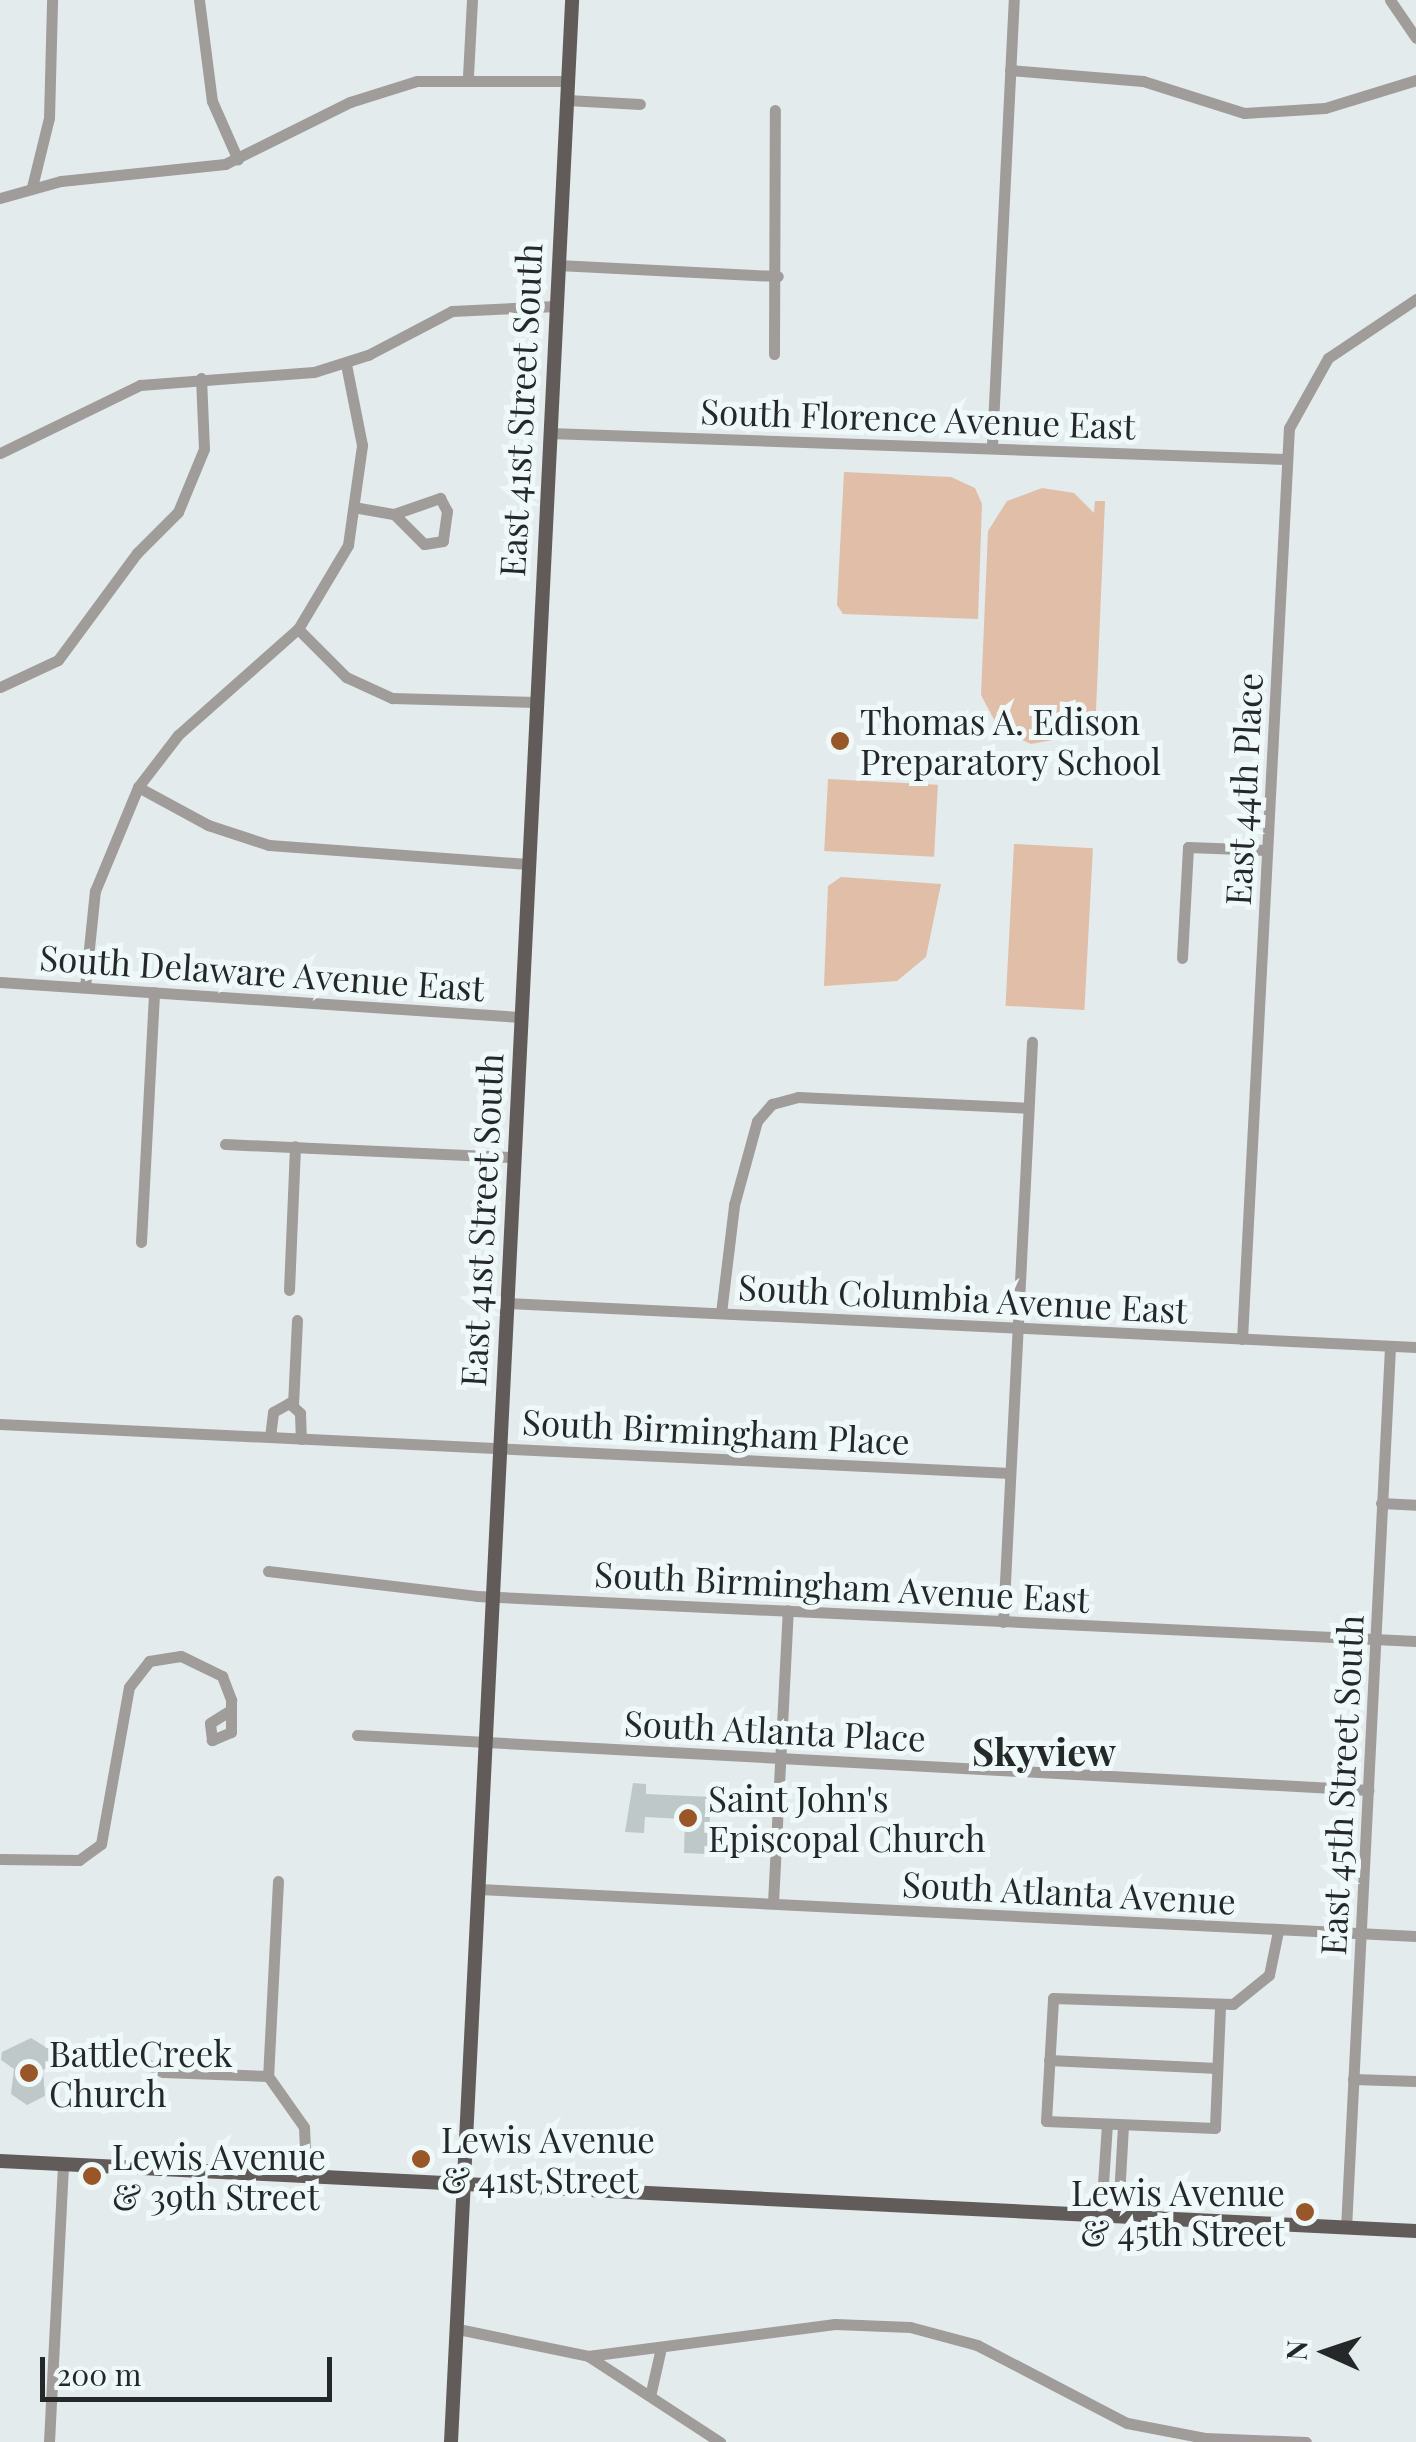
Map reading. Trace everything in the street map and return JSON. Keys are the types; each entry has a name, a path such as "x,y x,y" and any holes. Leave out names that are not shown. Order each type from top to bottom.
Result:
{"main road":[{"name":"East 41st Street South","path":"451,2442 572,0"},
{"path":"0,2161 467,2179 1416,2231"}],"street":[{"path":"32,187 48,118 52,0"},
{"path":"199,0 210,90 238,160"},
{"path":"468,76 472,0"},
{"path":"992,445 1014,0"},
{"path":"1390,0 1416,38"},
{"path":"1010,70 1143,82 1244,113 1325,108 1416,80"},
{"path":"0,198 32,187 238,160 350,102 468,76 568,81"},
{"path":"566,100 640,104"},
{"path":"774,354 778,276 775,110"},
{"path":"558,265 778,276"},
{"name":"East 44th Place","path":"1242,1339 1286,459 1294,412 1328,358 1416,299"},
{"path":"0,454 121,391 201,378 288,376 346,364 452,311 556,306"},
{"path":"85,987 95,891 138,787 188,725 298,628 337,569 358,508 362,445 346,364"},
{"path":"0,687 58,660 137,553 178,512 204,450 201,378"},
{"name":"South Florence Avenue East","path":"549,432 850,447 992,445 1286,459"},
{"path":"358,508 394,514 440,498 447,511 443,541 424,544 394,514"},
{"path":"298,628 346,677 392,698 536,702"},
{"path":"138,787 208,825 269,845 527,864"},
{"path":"1182,958 1188,847 1267,850"},
{"name":"South Delaware Avenue East","path":"0,982 520,1017"},
{"path":"141,1242 154,992"},
{"path":"1003,1622 1032,1042"},
{"path":"720,1313 728,1232 758,1121 772,1104 798,1097 1028,1108"},
{"path":"224,1144 515,1156"},
{"path":"289,1290 295,1146"},
{"name":"South Columbia Avenue East","path":"508,1303 1416,1347"},
{"path":"297,1320 293,1405 301,1439"},
{"name":"East 45th Street South","path":"1346,2228 1390,1346"},
{"path":"270,1438 273,1412 293,1405"},
{"name":"South Birmingham Place","path":"0,1424 1010,1472"},
{"path":"1381,1504 1416,1505"},
{"name":"South Birmingham Avenue East","path":"268,1571 494,1596 1416,1641"},
{"path":"773,1904 788,1610"},
{"path":"0,1859 79,1860 101,1844 130,1687 150,1661 181,1656 210,1665 228,1685 231,1710"},
{"name":"South Atlanta Place","path":"357,1735 1369,1790"},
{"path":"278,1882 268,2076 304,2127 306,2172"},
{"name":"South Atlanta Avenue","path":"479,1889 1416,1936"},
{"path":"1220,2007 1214,2128 1046,2120 1052,1998 1220,2007 1255,1993 1277,1949 1278,1931"},
{"path":"132,2057 163,2072 268,2076"},
{"path":"1049,2060 1217,2068"},
{"path":"1353,2079 1416,2082"},
{"path":"1107,2124 1110,2214"},
{"path":"1110,2214 1123,2124"},
{"path":"49,2442 63,2164"},
{"path":"458,2329 588,2356 660,2352 835,2324 910,2327 976,2345 1128,2423 1211,2438 1306,2442"},
{"path":"650,2392 660,2352"},
{"path":"588,2356 650,2392 720,2442"},
{"path":"1128,2423 1138,2442"},
{"path":"1195,2442 1211,2438"}],"shaded area":[{"path":"844,472 951,477 975,488 982,504 978,619 843,614 837,605"},
{"path":"1042,488 1074,493 1094,513 1095,501 1105,501 1095,734 1084,734 1083,722 1068,737 1031,744 999,729 981,695 988,531 1007,501"},
{"path":"828,779 938,785 934,857 824,851"},
{"path":"1014,844 1093,848 1084,1010 1006,1006"},
{"path":"841,877 941,884 926,957 897,981 824,986 828,886"}],"building":[{"name":"Saint John's Episcopal Church","path":"633,1783 646,1784 646,1794 711,1797 708,1854 684,1853 685,1819 645,1817 644,1833 625,1832"},
{"name":"BattleCreek Church","path":"31,2038 57,2054 57,2063 43,2070 45,2096 27,2105 11,2094 14,2069 1,2060 2,2052"}],"place":[{"name":"Thomas A. Edison Preparatory School","path":"840,741"},
{"name":"Saint John's Episcopal Church","path":"688,1818"},
{"name":"BattleCreek Church","path":"29,2073"},
{"name":"Lewis Avenue & 41st Street","path":"421,2159"},
{"name":"Lewis Avenue & 39th Street","path":"92,2176"},
{"name":"Lewis Avenue & 45th Street","path":"1305,2212"}],"district":[{"name":"Skyview","path":"1044,1751"}]}
